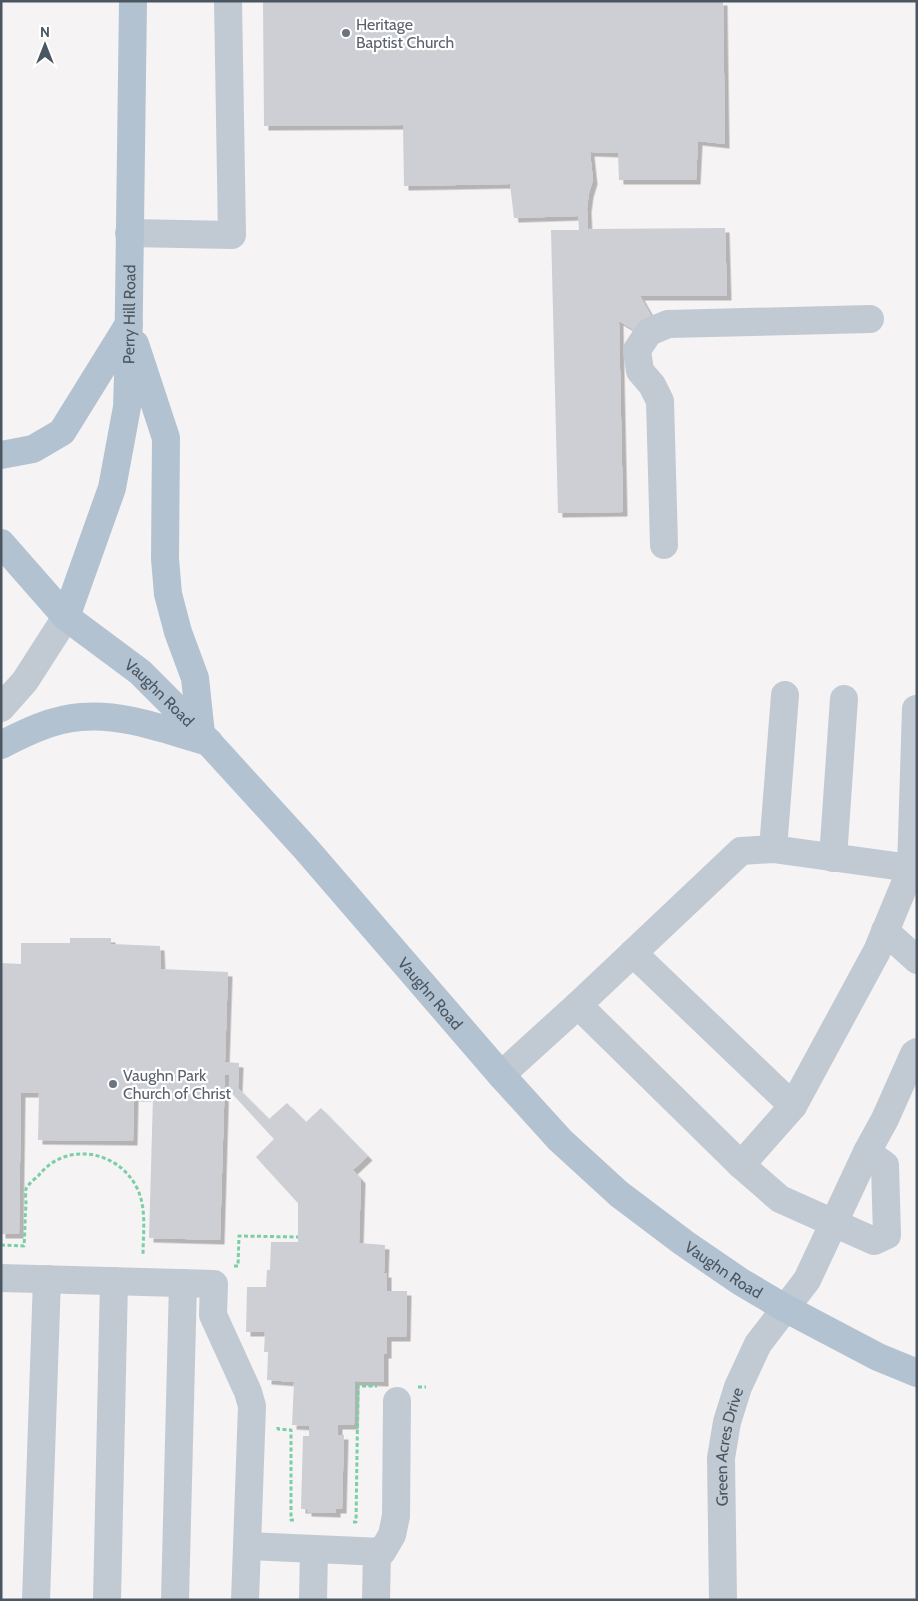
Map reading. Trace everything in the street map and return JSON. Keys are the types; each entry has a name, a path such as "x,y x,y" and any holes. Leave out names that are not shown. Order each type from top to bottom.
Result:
{"main road":[{"name":"Perry Hill Road","path":"66,617 112,488 126,407 129,324 133,1"},
{"path":"1,455 33,449 62,432 129,324"},
{"path":"1,744 46,724 81,717 128,719 205,738 195,678 178,632 168,594 165,559 166,438 129,324"},
{"name":"Vaughn Road","path":"1,543 66,617 140,672 205,738 306,849 501,1075 560,1140 619,1194 692,1249 741,1282 785,1308 878,1357 917,1373"}],"street":[{"path":"129,232 232,235 228,1"},
{"path":"664,544 660,401 652,385 640,371 637,350 649,332 668,324 870,319"},
{"path":"1,708 25,681 66,617"},
{"path":"773,850 784,695"},
{"path":"833,858 844,699"},
{"path":"741,1165 793,1106 877,950 914,869 916,709"},
{"path":"501,1075 741,851 773,850 914,869"},
{"path":"885,931 917,960"},
{"path":"633,953 793,1106"},
{"path":"578,1005 741,1165 780,1199 874,1241 887,1235 884,1165 867,1152"},
{"name":"Green Acres Drive","path":"723,1600 721,1458 727,1422 738,1387 758,1344 806,1280 867,1152 885,1119 914,1054 917,1052"},
{"path":"1,1278 214,1284 213,1315 248,1392 252,1406 245,1600"},
{"path":"36,1600 48,1279"},
{"path":"107,1600 114,1281"},
{"path":"174,1600 183,1283"},
{"path":"247,1546 382,1552 392,1535 396,1516 397,1391"},
{"path":"313,1600 314,1549"},
{"path":"376,1600 377,1551"}],"path":[{"path":"1,1245 24,1246 26,1188 47,1165 61,1158 84,1154 108,1159 119,1166 138,1189 143,1207 142,1263"},
{"path":"238,1275 239,1236 298,1237"},
{"path":"228,1266 238,1266"},
{"path":"344,1522 356,1522 358,1386 397,1391 426,1387"},
{"path":"277,1420 278,1429 291,1430 291,1520 300,1520"}],"building":[{"name":"Heritage Baptist Church","path":"263,1 723,1 725,144 698,141 696,180 619,180 618,153 590,152 593,180 587,208 588,229 725,228 727,296 640,296 653,319 639,333 619,321 623,512 558,513 551,230 579,230 578,216 514,218 510,184 404,186 403,125 264,126"},
{"path":"70,938 111,938 111,944 160,946 161,969 228,972 225,1062 239,1063 238,1088 269,1119 287,1103 306,1122 321,1108 368,1156 353,1170 361,1179 359,1243 385,1245 384,1273 387,1273 387,1291 407,1291 406,1337 387,1337 387,1354 384,1354 384,1382 355,1381 354,1425 338,1425 338,1435 344,1435 342,1509 336,1509 336,1513 307,1512 307,1509 301,1509 303,1436 309,1436 309,1426 292,1425 294,1382 267,1380 268,1352 264,1352 265,1332 246,1332 247,1287 266,1287 267,1270 270,1270 271,1242 298,1242 298,1203 256,1157 274,1139 229,1090 229,1075 225,1075 220,1240 149,1238 153,1097 134,1097 133,1141 38,1140 39,1093 21,1093 19,1234 1,1234 1,963 21,964 21,943 70,943"}],"place":[{"name":"Heritage Baptist Church","path":"346,33"},
{"name":"Vaughn Park Church of Christ","path":"113,1084"}]}
